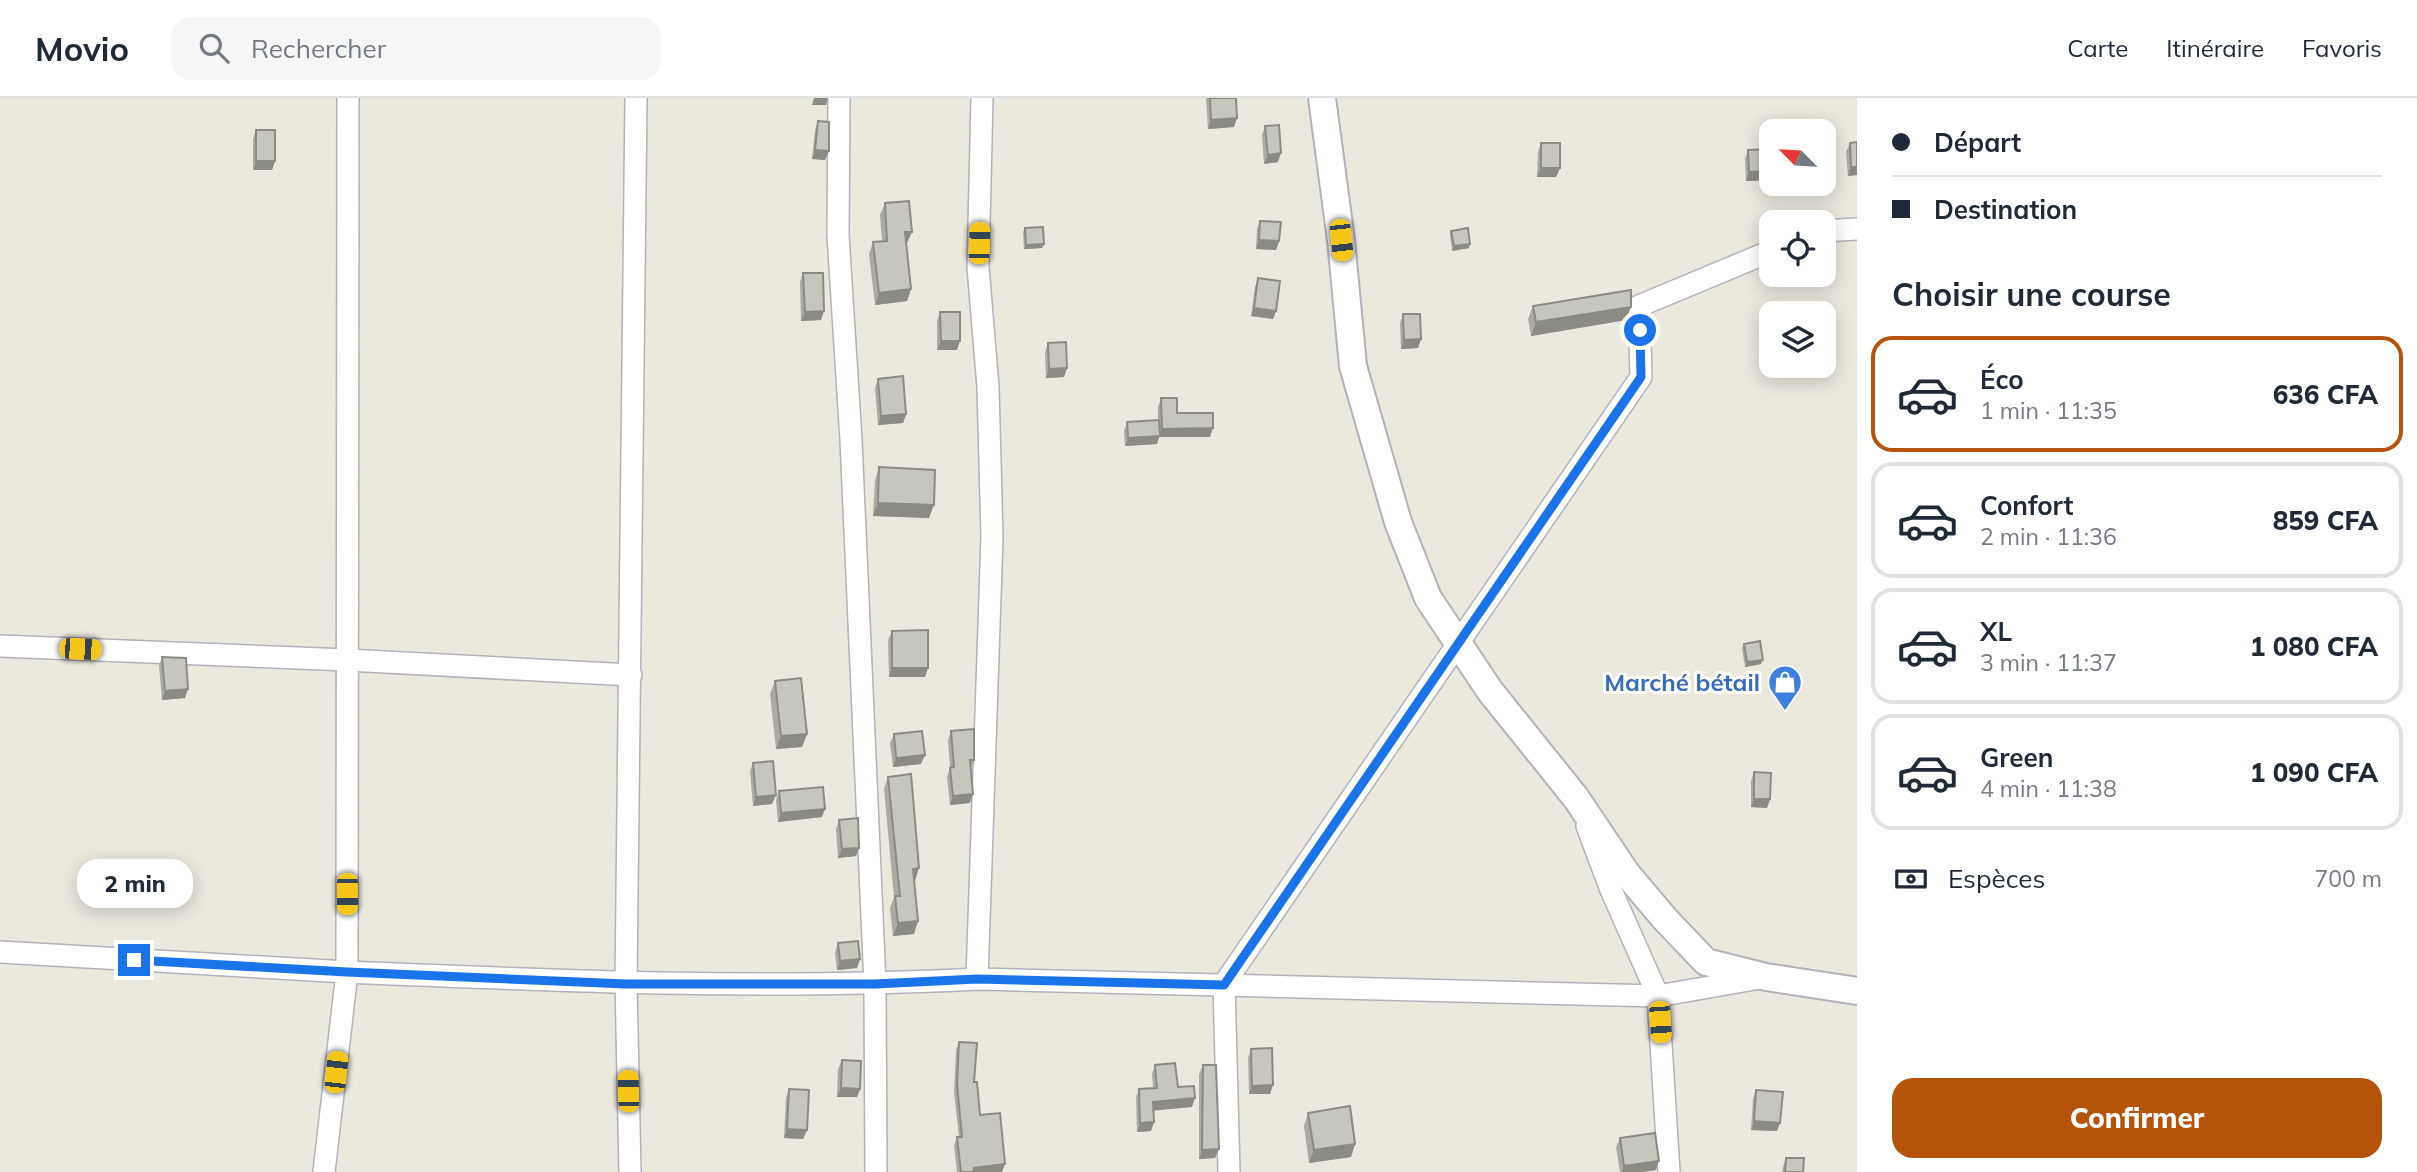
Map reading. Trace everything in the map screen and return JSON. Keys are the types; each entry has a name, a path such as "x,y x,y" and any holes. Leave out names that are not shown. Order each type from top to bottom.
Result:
{"street":[{"path":"324,1172 347,972 348,98"},
{"path":"630,1172 626,984 636,98"},
{"path":"839,98 838,235 852,454 875,984 876,1172"},
{"path":"977,979 992,537 988,387 978,267 982,98"},
{"path":"1322,98 1341,240 1353,366 1398,522 1428,598 1490,691 1576,798 1627,874 1665,919 1706,961 1766,978 1857,991"},
{"path":"1836,230 1857,229"},
{"path":"1229,1172 1224,985 1641,377 1639,306 1759,256"},
{"path":"0,646 631,675"},
{"path":"1576,798 1611,890 1658,996 1669,1172"},
{"path":"0,952 347,972 626,984 875,984 977,979 1658,996 1766,978"}],"building":[{"path":"1210,98 1236,98 1237,118 1211,120"},
{"path":"818,121 829,122 829,151 815,150"},
{"path":"1279,125 1281,153 1268,155 1265,126"},
{"path":"256,130 275,130 275,161 256,161"},
{"path":"1857,142 1857,167 1851,167 1850,143"},
{"path":"1541,143 1560,143 1560,168 1541,168"},
{"path":"1748,150 1759,150 1759,172 1749,172"},
{"path":"909,201 912,232 905,232 911,289 879,293 873,242 887,241 885,203"},
{"path":"1260,221 1281,222 1279,241 1259,240"},
{"path":"1043,227 1044,244 1026,245 1025,228"},
{"path":"1468,228 1470,244 1454,246 1451,231"},
{"path":"803,273 823,273 824,311 805,312"},
{"path":"1258,278 1280,281 1276,311 1254,308"},
{"path":"1631,290 1631,307 1536,322 1533,306"},
{"path":"940,312 960,312 960,341 941,341"},
{"path":"1403,314 1420,314 1421,339 1404,340"},
{"path":"1066,342 1067,368 1049,369 1048,343"},
{"path":"903,376 906,414 881,416 878,379"},
{"path":"1161,398 1177,398 1177,413 1213,413 1213,428 1162,429"},
{"path":"1159,420 1160,436 1128,438 1127,422"},
{"path":"879,467 935,470 934,505 878,503"},
{"path":"928,630 928,668 892,668 892,631"},
{"path":"1760,641 1763,660 1747,662 1744,644"},
{"path":"162,657 186,658 188,689 165,691"},
{"path":"801,678 807,734 781,736 775,681"},
{"path":"974,729 974,760 970,760 973,794 953,796 950,768 954,767 951,731"},
{"path":"922,731 925,755 896,758 894,734"},
{"path":"773,761 776,795 756,797 753,763"},
{"path":"1754,772 1771,773 1770,799 1754,799"},
{"path":"911,774 919,868 913,869 918,921 898,923 895,896 900,896 888,777"},
{"path":"823,787 825,809 781,813 779,791"},
{"path":"858,818 859,848 842,849 839,820"},
{"path":"858,941 860,959 840,961 838,943"},
{"path":"959,1042 977,1043 974,1082 977,1082 980,1115 1000,1113 1005,1164 974,1168 973,1172 961,1172 957,1137 962,1137 957,1084"},
{"path":"1272,1048 1273,1085 1252,1086 1251,1049"},
{"path":"842,1060 861,1061 860,1089 841,1088"},
{"path":"1175,1063 1178,1087 1194,1086 1195,1098 1153,1102 1154,1122 1140,1123 1139,1089 1157,1088 1155,1065"},
{"path":"1203,1065 1216,1065 1219,1149 1202,1150"},
{"path":"789,1089 809,1090 807,1130 787,1129"},
{"path":"1756,1090 1783,1092 1780,1123 1754,1121"},
{"path":"1350,1106 1355,1144 1314,1150 1308,1113"},
{"path":"1655,1133 1659,1161 1624,1166 1620,1138"},
{"path":"1786,1158 1804,1158 1803,1172 1785,1172"}],"place":[{"name":"Marché bétail","path":"1785,712"}],"route":[{"path":"134,960 626,984 875,984 977,979 1224,985 1641,377 1640,330"}]}
